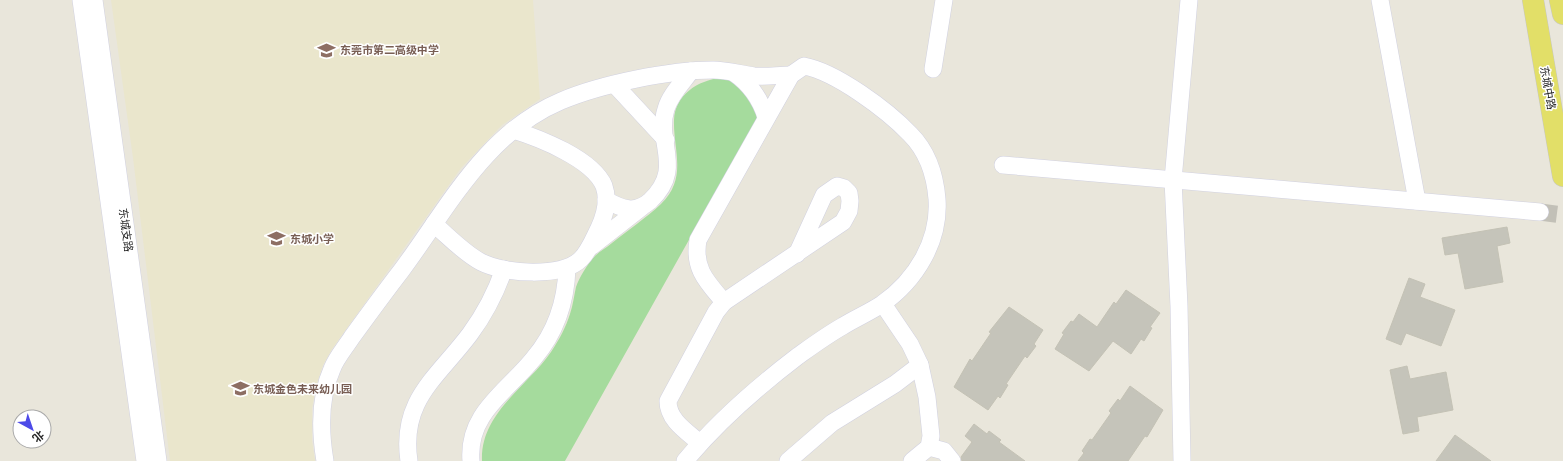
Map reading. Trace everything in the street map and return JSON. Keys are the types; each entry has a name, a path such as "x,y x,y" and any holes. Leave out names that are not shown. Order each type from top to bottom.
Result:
{"main road":[{"name":"东城中路","path":"1533,0 1563,176"},
{"path":"1560,0 1563,14"}],"street":[{"name":"东城支路","path":"81,0 145,461"},
{"name":"东城支路","path":"94,0 158,461"},
{"path":"933,70 944,0"},
{"path":"1182,461 1173,180 1189,0"},
{"path":"1380,0 1417,201"},
{"path":"685,461 732,410 773,375 836,331 883,304 914,274 925,257 933,237 938,212 936,186 930,162 916,140 896,120 869,99 817,68 804,66 791,75 698,240 697,261 702,276 724,302"},
{"path":"325,461 322,440 322,409 326,388 332,369 366,317 469,174 492,148 527,118 544,108 591,91 691,71 716,70 755,76 791,75"},
{"path":"588,249 645,205 663,184 667,170 668,154 664,120 666,109 673,94 691,71"},
{"path":"734,72 751,87 763,106 766,117"},
{"path":"615,85 666,140"},
{"path":"434,224 466,251 482,262 504,269 524,272 568,268 580,260 588,249 604,216 606,200 604,186 590,168 560,148 536,137 513,130"},
{"path":"1003,165 1540,212"},
{"path":"606,200 624,210 634,210 645,205"},
{"path":"700,443 674,420 668,410 668,401 716,312 724,302 797,254"},
{"path":"471,461 472,435 478,421 535,358 551,332 563,304 568,268"},
{"path":"409,461 407,433 410,417 426,387 471,333 487,307 504,269"},
{"path":"883,304 910,344 920,365 927,397 931,436 929,447 912,461"},
{"path":"788,461 832,424 895,384 920,365"},
{"path":"929,447 944,451 952,461"}],"shaded area":[{"path":"111,0 533,0 540,99 502,125 461,168 332,349 323,365 316,386 312,408 312,441 315,461 170,461 133,158"}],"green space":[{"path":"721,78 730,80 741,87 749,96 759,115 565,461 482,461 483,444 489,429 507,402 551,352 570,314 579,279 592,259 661,204 669,194 677,174 674,131 675,111 683,96 689,90 704,82"}],"building":[{"path":"1507,227 1510,243 1497,246 1503,282 1465,289 1458,253 1445,255 1442,238"},
{"path":"1409,278 1425,284 1420,297 1455,310 1441,346 1406,333 1401,345 1386,339"},
{"path":"1126,290 1160,313 1150,327 1152,328 1144,341 1141,339 1131,354 1113,341 1089,371 1055,349 1064,334 1062,333 1071,321 1073,322 1079,314 1097,327 1114,302 1116,304"},
{"path":"1009,307 1043,330 1034,344 1036,346 1027,358 1025,356 1006,384 1008,385 1000,398 998,396 988,410 954,387 970,359 972,361 991,333 989,332"},
{"path":"1407,366 1410,379 1446,372 1453,410 1417,417 1419,431 1403,434 1390,370"},
{"path":"1130,386 1163,410 1147,437 1145,436 1128,461 1078,461 1084,453 1082,451 1090,439 1092,440 1111,413 1109,411 1118,399 1120,401"},
{"path":"974,424 987,434 989,431 1001,440 999,442 1025,461 962,461 961,457 972,442 965,436"},
{"path":"1455,435 1491,461 1436,461"}],"tunnel":[{"path":"1540,212 1563,215"}],"place":[{"name":"东莞市第二高级中学","path":"327,50"},
{"name":"东城小学","path":"277,239"},
{"name":"东城金色未来幼儿园","path":"240,389"}]}
